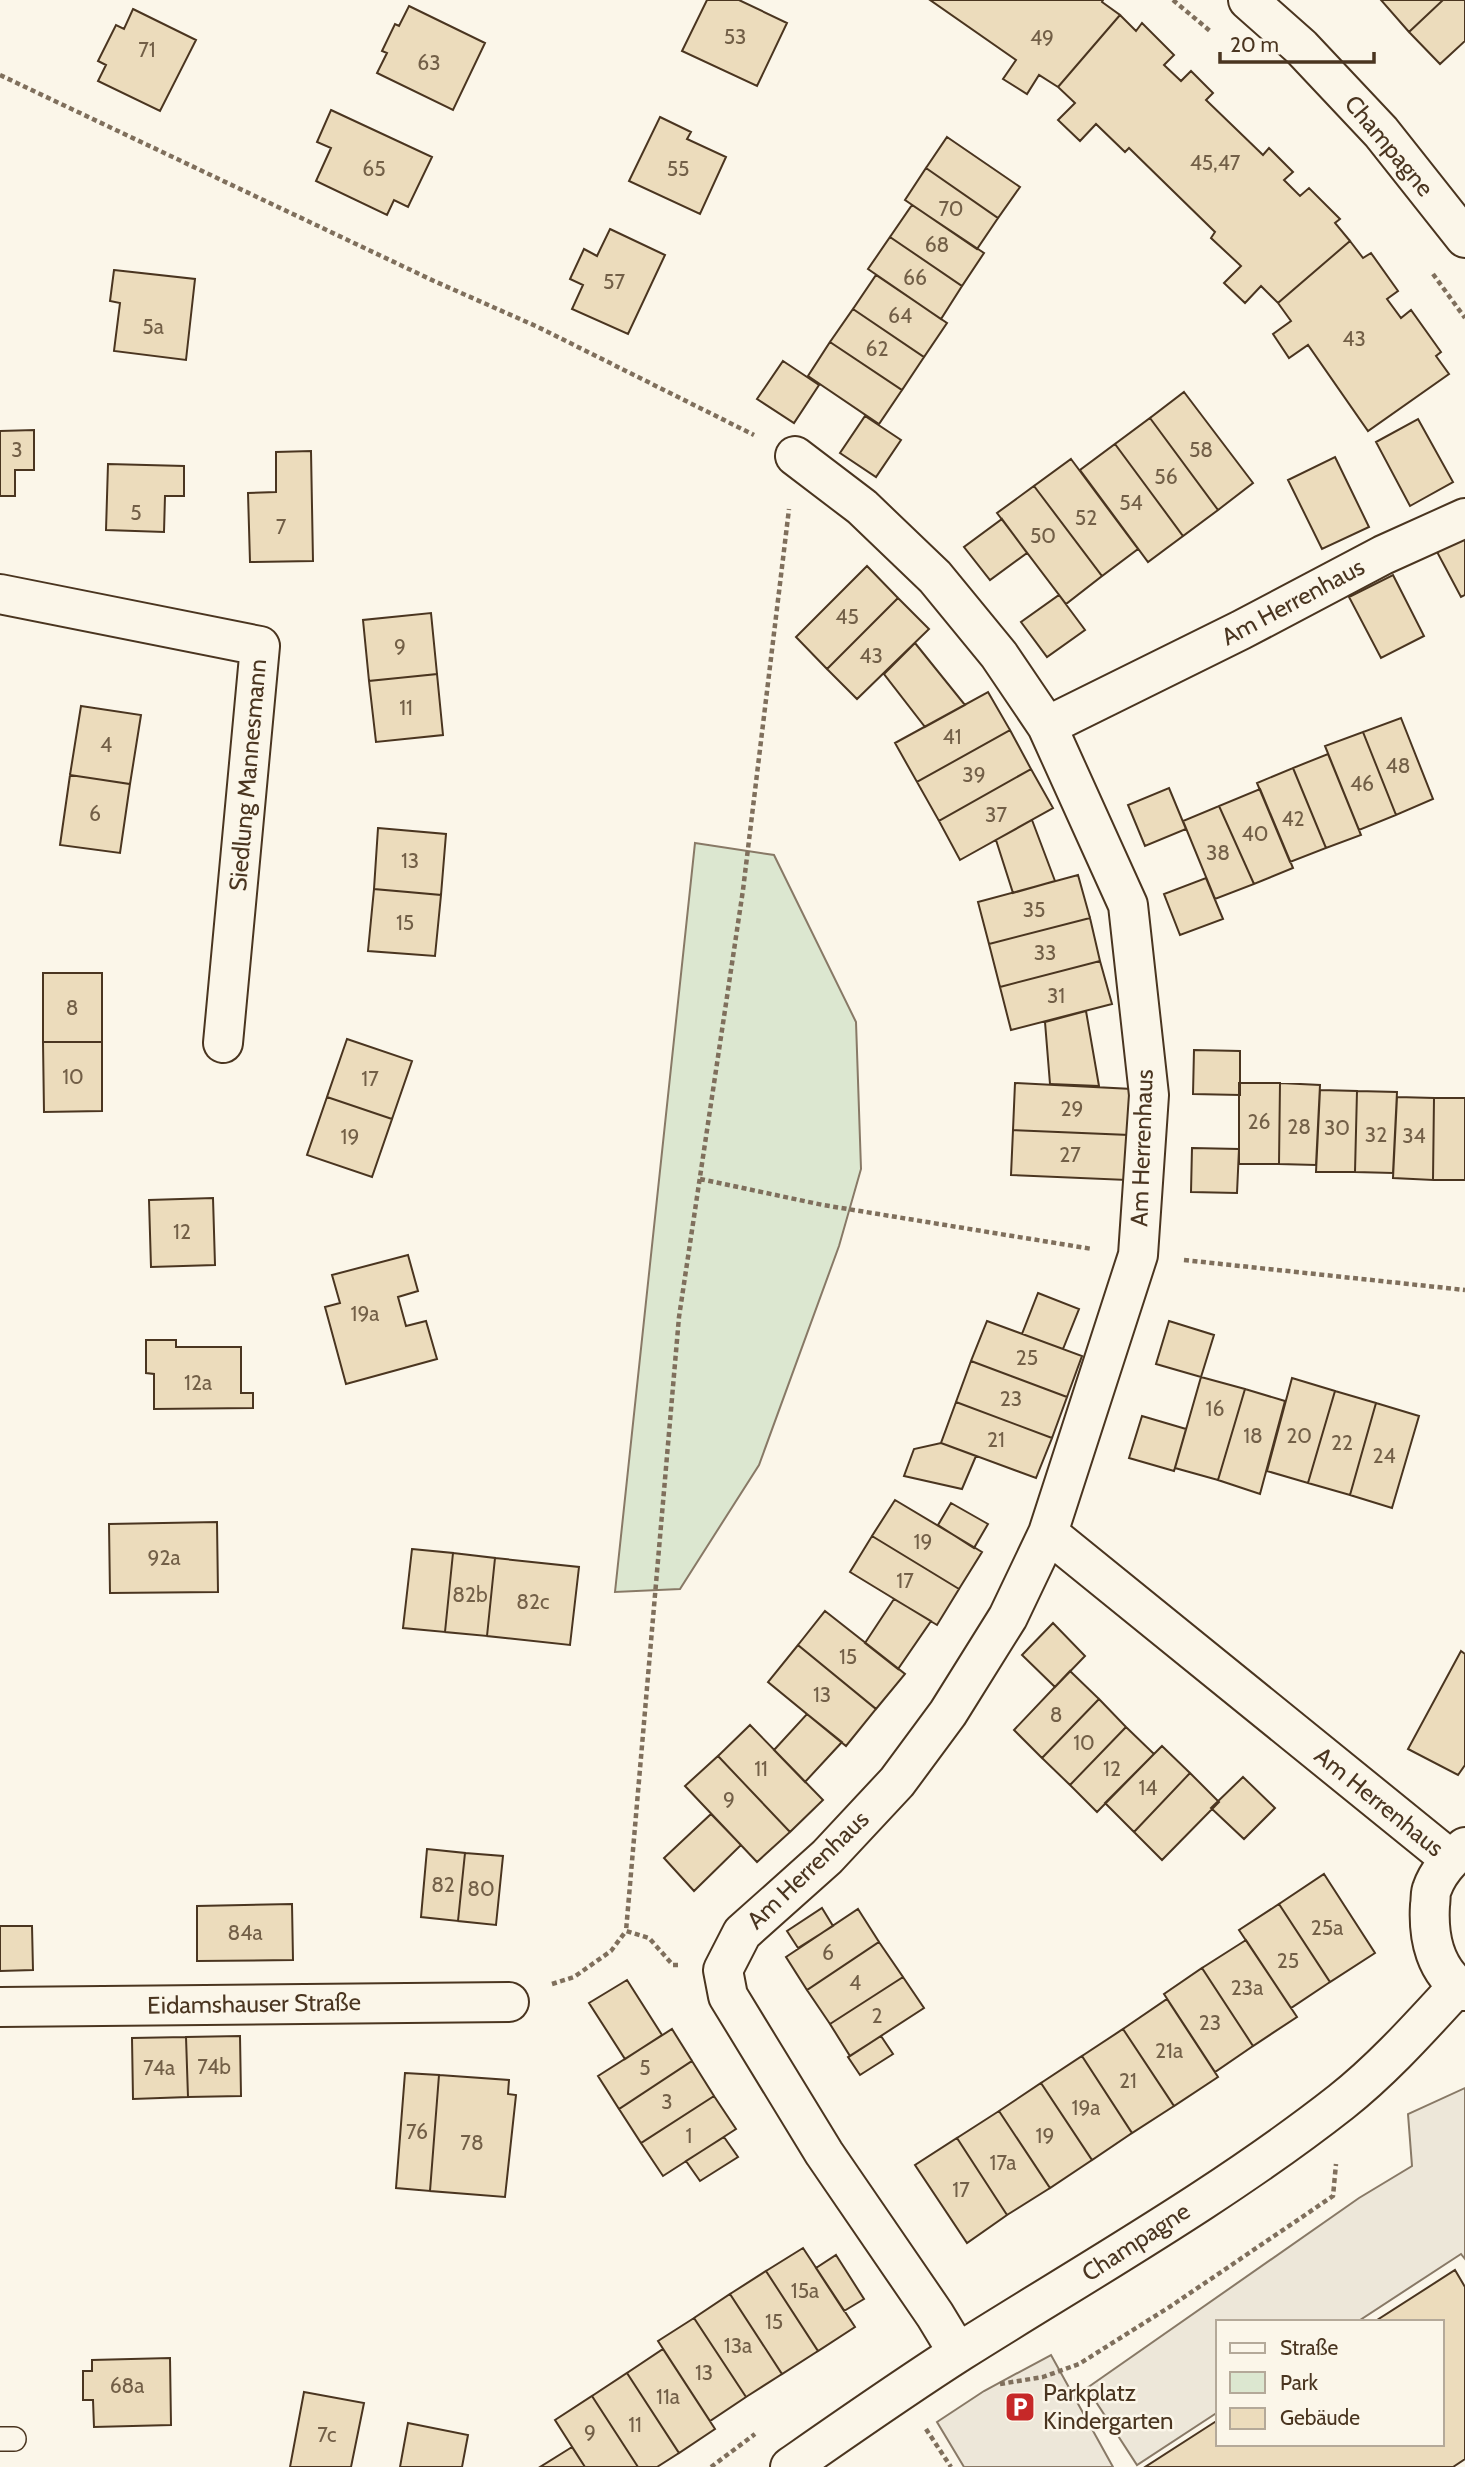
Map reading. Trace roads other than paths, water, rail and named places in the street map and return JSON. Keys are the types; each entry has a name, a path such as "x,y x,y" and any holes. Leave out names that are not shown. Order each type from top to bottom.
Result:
{"street":[{"name":"Champagne","path":"1248,0 1301,47 1381,132 1465,238"},
{"name":"Am Herrenhaus","path":"795,456 862,507 935,577 999,655 1047,726 1128,905 1149,1095 1138,1255 1048,1533 1008,1617 948,1713 897,1782 827,1857 742,1933 723,1970 728,1996 824,2153 958,2353"},
{"name":"Am Herrenhaus","path":"1047,726 1241,630 1382,555 1465,518"},
{"name":"Siedlung Mannesmann","path":"0,594 260,646 223,1043"},
{"name":"Am Herrenhaus","path":"1048,1533 1458,1853"},
{"path":"1458,1853 1431,1889 1429,1918 1431,1945 1441,1966 1461,1988"},
{"name":"Champagne","path":"790,2467 958,2353 1124,2251 1263,2158 1342,2101 1461,1988"},
{"name":"Eidamshauser Straße","path":"0,2007 509,2002"}],"place":[{"name":"Parkplatz Kindergarten","path":"1020,2407"}]}
